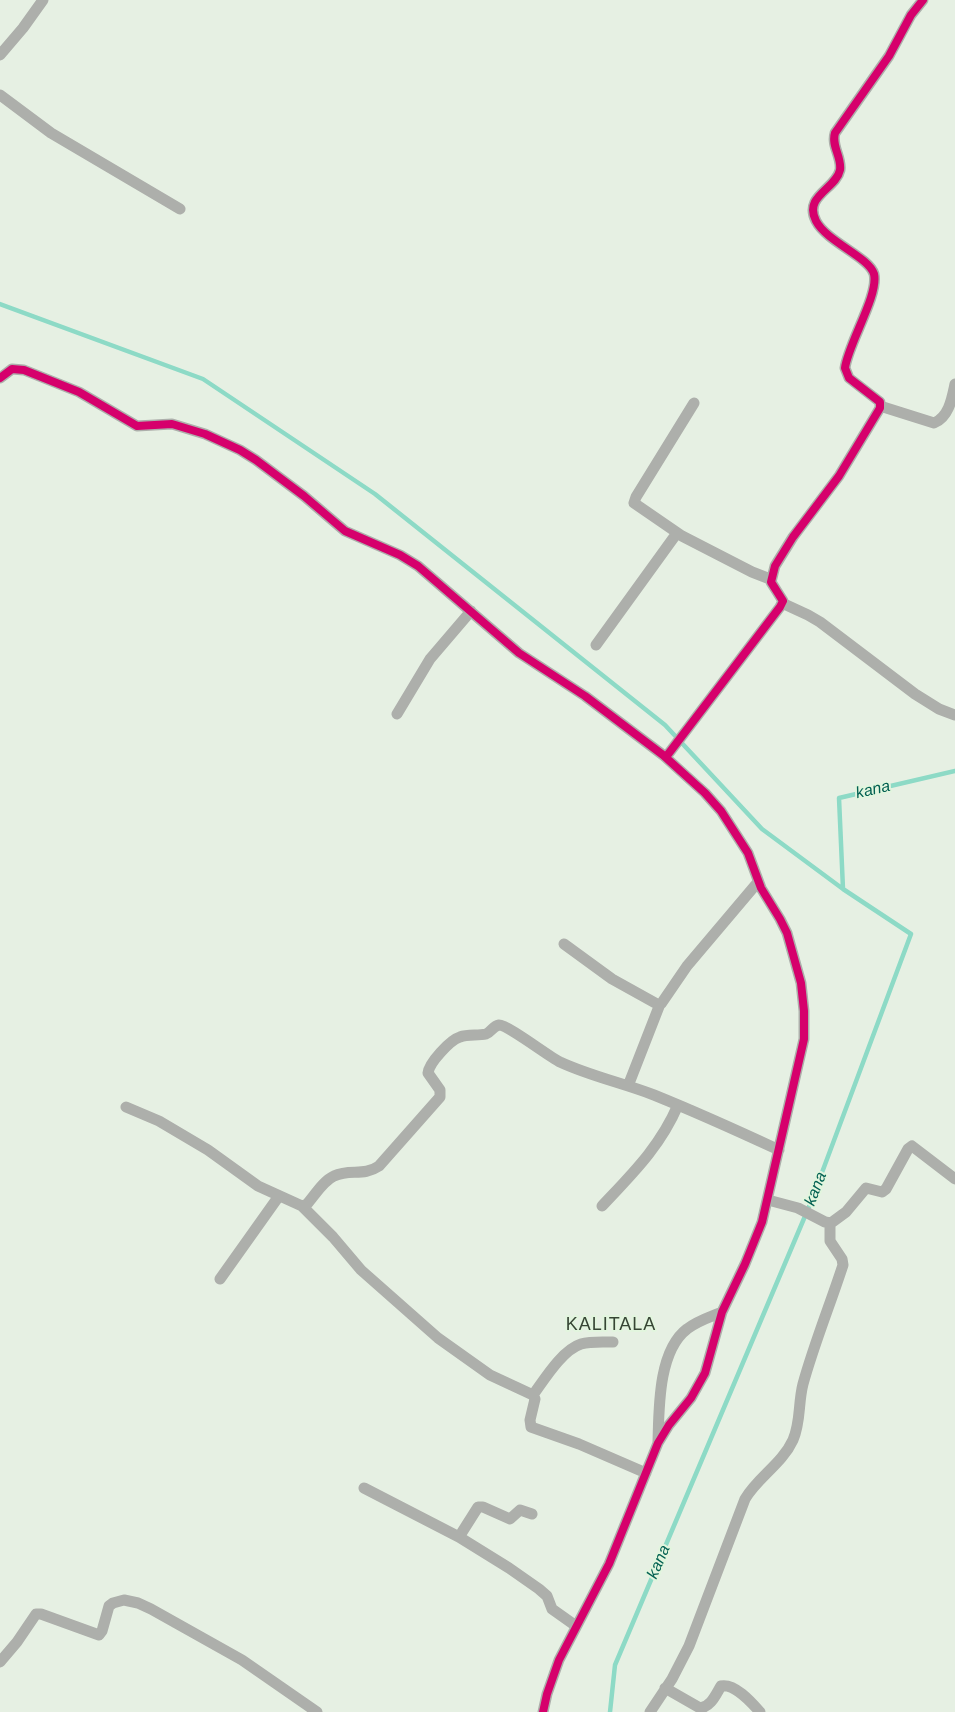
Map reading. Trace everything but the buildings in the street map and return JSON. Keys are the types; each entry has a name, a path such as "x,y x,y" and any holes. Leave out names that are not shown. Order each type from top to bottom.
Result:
{"street":[{"path":"0,55 43,0"},
{"path":"666,758 782,604 782,599 772,586 770,579 775,566 792,537 839,476 880,406 877,398 847,376 845,368 872,294 874,274 867,264 826,234 816,222 813,207 818,197 838,174 840,163 834,141 838,127 889,56 911,15 923,0"},
{"path":"0,95 51,133 180,209"},
{"path":"0,378 12,370 24,370 79,392 137,426 172,424 205,434 240,450 256,460 304,496 345,531 400,555 418,566 519,652 584,696 666,758 705,793 721,811 748,853 763,894 780,919 791,945 801,983 804,1039 768,1200 758,1235 722,1312 705,1373 691,1398 669,1425 658,1443 609,1564 559,1660 543,1712"},
{"path":"880,406 934,423 946,411 951,401 955,384"},
{"path":"694,403 634,501 635,504 676,533 752,572 770,579"},
{"path":"596,645 676,533"},
{"path":"782,604 820,622 915,694 939,709 955,715"},
{"path":"397,714 430,659 471,611"},
{"path":"628,1086 660,1004 687,966 758,882"},
{"path":"564,944 612,979 660,1004"},
{"path":"302,1206 307,1204 326,1182 334,1176 372,1172 388,1157 440,1097 440,1090 428,1073 429,1068 452,1042 460,1036 487,1034 495,1026 500,1025 555,1059 577,1069 678,1105 779,1150"},
{"path":"602,1206 648,1157 667,1129 678,1105"},
{"path":"126,1107 159,1121 208,1150 245,1178 302,1206 333,1236 361,1270 438,1338 490,1375 533,1395 535,1399 530,1424 532,1428 579,1444 646,1473"},
{"path":"768,1200 805,1211 827,1222 836,1221 866,1188 882,1192 886,1189 908,1149 912,1146 955,1180"},
{"path":"220,1279 279,1196"},
{"path":"650,1712 675,1672 694,1634 749,1491 781,1458 793,1439 798,1424 800,1396 806,1375 843,1265 842,1259 830,1241 827,1222"},
{"path":"658,1443 660,1395 671,1348 686,1330 722,1312"},
{"path":"533,1395 553,1368 576,1346 582,1343 613,1342"},
{"path":"364,1488 459,1537 540,1589 547,1596 552,1609 576,1626"},
{"path":"459,1537 478,1506 510,1519 520,1510 532,1514"},
{"path":"0,1662 17,1642 36,1614 41,1614 99,1635 102,1631 109,1606 117,1601 132,1601 234,1655 317,1712"},
{"path":"665,1688 700,1708 704,1708 709,1704 721,1686 726,1685 743,1696 760,1712"}],"waterway":[{"path":"0,304 203,379 375,494 665,725 762,829 843,889"},
{"name":"kana","path":"610,1712 615,1665 811,1202 911,934 843,889 839,798 955,771"}],"cycle path":[{"path":"666,757 780,607 783,601 771,582 775,566 793,537 839,476 880,408 880,402 849,378 845,368 847,358 868,307 872,294 874,274 864,261 821,229 813,212 817,199 837,177 840,170 834,142 835,133 889,56 911,15 923,0"},
{"path":"0,378 12,369 24,370 79,392 137,426 172,424 205,434 240,450 256,460 304,496 345,531 400,555 418,566 519,653 585,696 663,755 705,793 721,811 748,853 761,888 787,933 801,983 804,1039 762,1222 745,1264 722,1312 705,1373 691,1398 669,1425 658,1443 609,1564 559,1660 543,1712"}],"district":[{"name":"KALITALA","path":"611,1325"}]}
